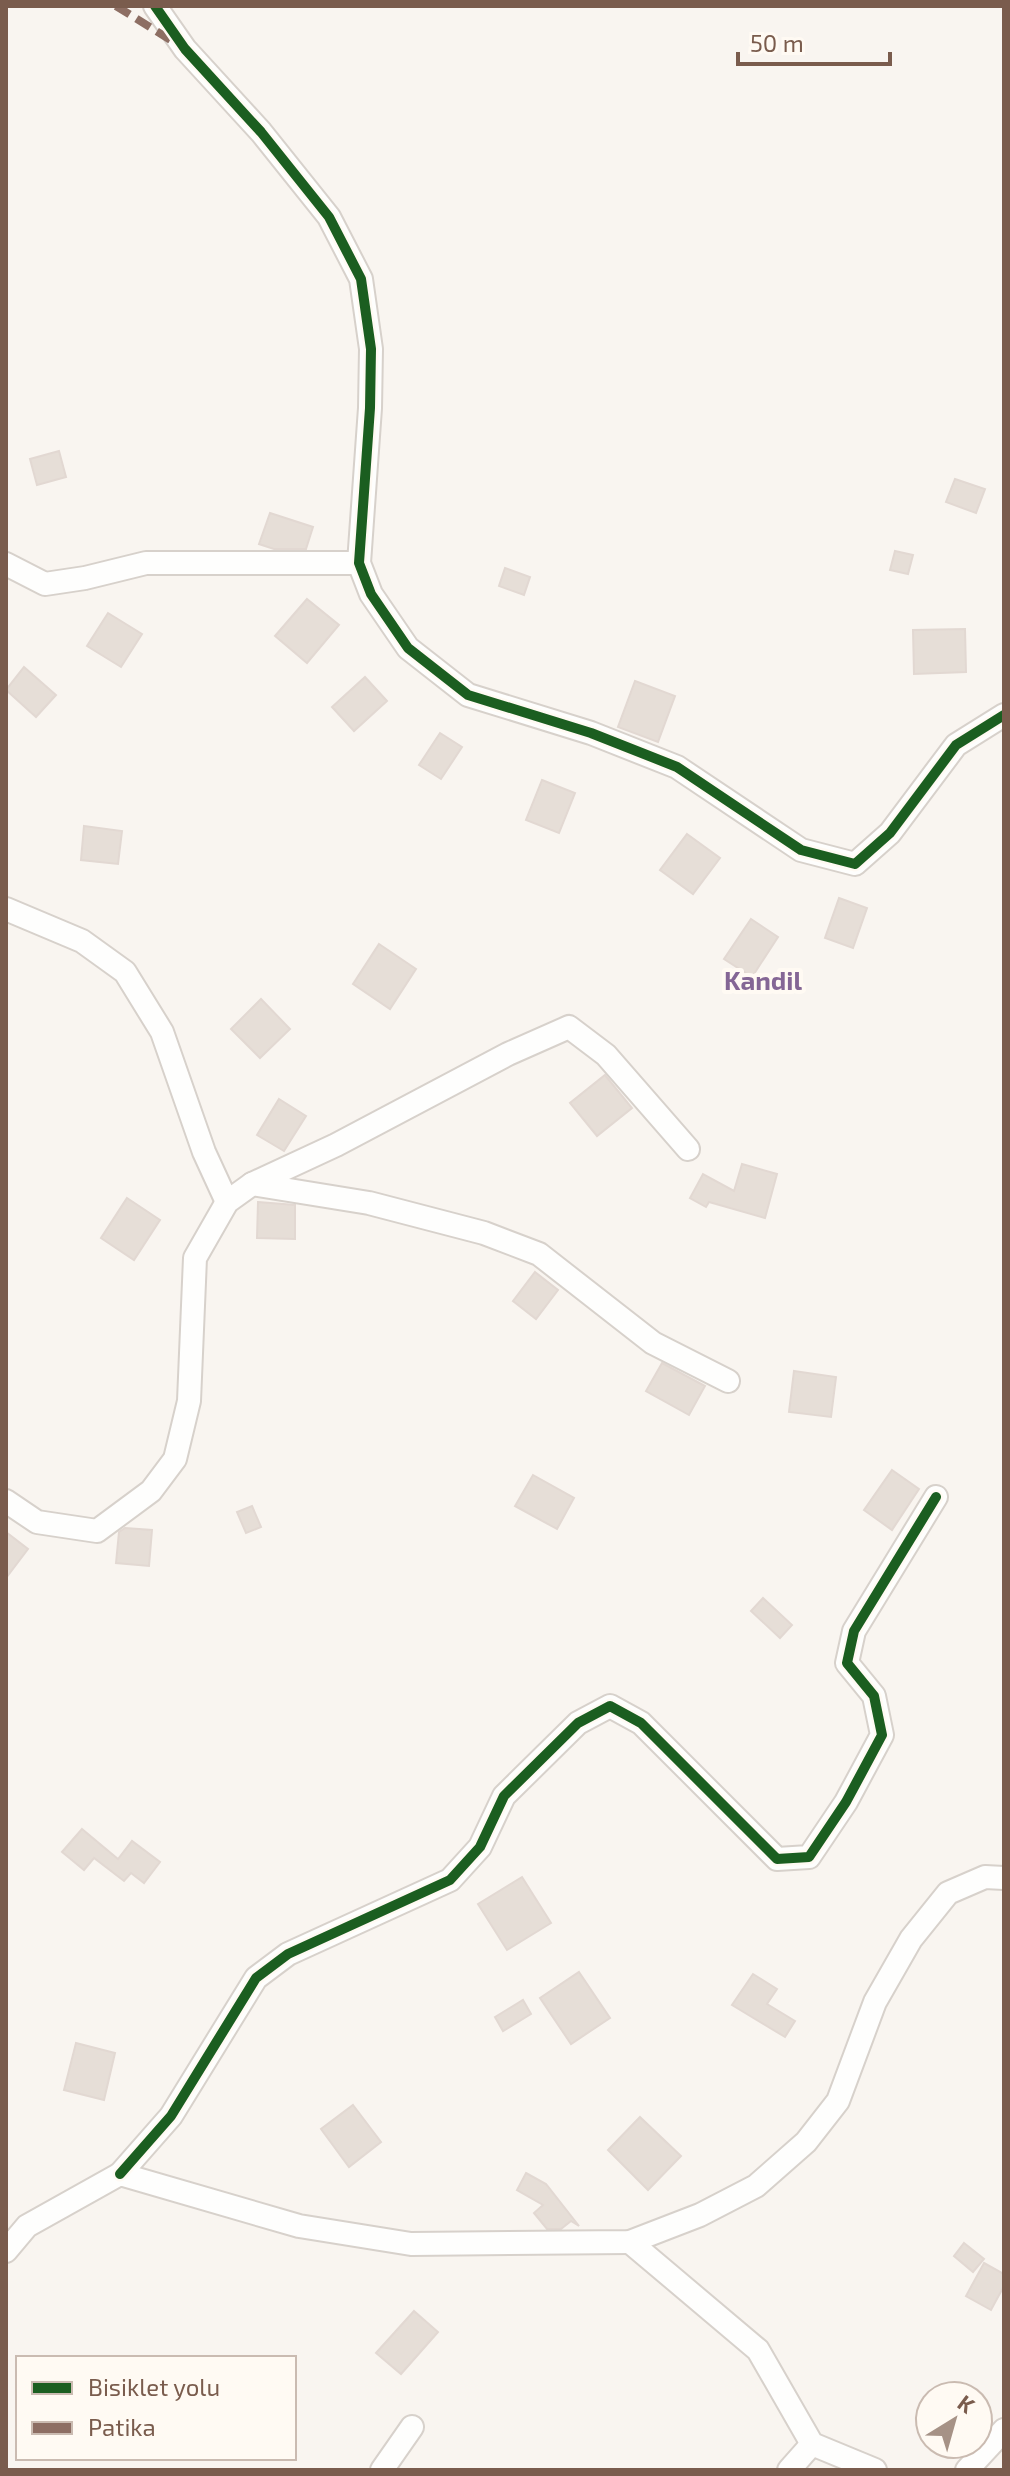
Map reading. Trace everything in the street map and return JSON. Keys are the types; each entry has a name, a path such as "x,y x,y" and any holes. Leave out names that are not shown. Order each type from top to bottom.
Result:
{"street":[{"path":"155,6 185,49 261,132 329,217 361,279 371,349 359,563 371,594 408,648 468,695 591,733 677,767 801,850 855,864 890,833 956,745 1004,715"},
{"path":"6,564 45,584 146,563 359,563"},
{"path":"6,909 82,941 125,972 162,1032 204,1152 227,1202"},
{"path":"6,1501 37,1522 97,1531 151,1491 175,1459 189,1401 195,1258 227,1202 252,1184 336,1145 508,1054 569,1027 606,1055 688,1149"},
{"path":"252,1184 369,1203 484,1233 539,1254 653,1343 728,1381"},
{"path":"6,2251 27,2226 120,2174 171,2116 256,1978 288,1954 450,1880 480,1847 504,1796 578,1723 610,1706 641,1723 777,1859 809,1857 846,1802 882,1735 874,1696 847,1663 854,1631 936,1497"},
{"path":"120,2174 299,2226 411,2244 630,2242 700,2215 756,2186 806,2142 838,2101 875,2002 911,1939 948,1893 985,1877 1004,1878"},
{"path":"630,2242 758,2350 812,2444 875,2470"},
{"path":"382,2470 412,2427"},
{"path":"967,2470 1004,2430"},
{"path":"789,2470 812,2444"}],"building":[{"path":"59,451 66,477 37,485 30,459"},
{"path":"955,479 985,489 976,513 946,502"},
{"path":"270,513 313,527 306,549 274,549 259,544"},
{"path":"895,551 913,555 908,574 890,570"},
{"path":"505,568 530,577 524,595 499,586"},
{"path":"307,599 339,625 307,663 275,636"},
{"path":"108,613 142,634 121,667 87,646"},
{"path":"965,629 966,672 914,674 913,630"},
{"path":"24,667 56,695 36,717 6,690"},
{"path":"365,677 387,701 354,731 332,707"},
{"path":"635,681 675,696 658,742 618,727"},
{"path":"440,733 462,747 441,779 419,765"},
{"path":"542,780 575,793 559,833 526,820"},
{"path":"84,826 122,831 118,864 81,860"},
{"path":"687,834 720,858 693,894 660,870"},
{"path":"839,898 867,908 853,948 825,938"},
{"path":"751,919 778,937 752,977 724,959"},
{"path":"379,944 416,969 390,1009 353,984"},
{"path":"261,999 290,1029 260,1058 231,1029"},
{"path":"605,1075 632,1108 597,1136 570,1103"},
{"path":"279,1099 306,1116 284,1151 257,1135"},
{"path":"742,1164 777,1174 765,1218 709,1202 706,1207 690,1198 703,1174 734,1191"},
{"path":"127,1198 160,1220 134,1260 101,1238"},
{"path":"258,1202 295,1205 295,1239 257,1238"},
{"path":"535,1272 558,1290 536,1319 513,1301"},
{"path":"662,1363 705,1386 689,1415 646,1391"},
{"path":"794,1371 836,1377 831,1417 789,1412"},
{"path":"892,1470 919,1489 892,1530 864,1510"},
{"path":"533,1475 574,1498 557,1529 515,1506"},
{"path":"252,1506 261,1527 246,1533 237,1512"},
{"path":"125,1528 152,1530 149,1566 116,1563 119,1532"},
{"path":"6,1532 28,1549 6,1578"},
{"path":"763,1598 792,1625 780,1638 751,1611"},
{"path":"82,1829 118,1859 132,1841 160,1862 144,1883 131,1873 124,1881 94,1858 84,1870 62,1852"},
{"path":"522,1877 551,1923 507,1950 478,1904"},
{"path":"579,1972 610,2018 571,2044 540,1998"},
{"path":"753,1974 777,1989 767,2004 795,2021 785,2037 732,2005"},
{"path":"523,2000 531,2014 503,2031 495,2017"},
{"path":"76,2043 115,2053 104,2100 64,2090"},
{"path":"353,2105 381,2142 349,2167 321,2129"},
{"path":"640,2117 681,2156 648,2190 608,2150"},
{"path":"526,2173 546,2184 579,2226 571,2221 561,2229 547,2229 534,2213 543,2205 517,2190"},
{"path":"964,2243 984,2259 973,2272 954,2256"},
{"path":"984,2263 1004,2274 1004,2286 991,2310 966,2296"},
{"path":"414,2311 438,2332 401,2374 376,2353"}],"marked path":[{"path":"116,6 174,42"}],"cycle path":[{"path":"155,6 185,49 261,132 329,217 361,279 371,349 359,563 371,594 408,648 468,695 591,733 677,767 801,850 855,864 890,833 956,745 1004,715"},
{"path":"120,2174 171,2116 256,1978 288,1954 450,1880 480,1847 504,1796 578,1723 610,1706 641,1723 777,1859 809,1857 846,1802 882,1735 874,1696 847,1663 854,1631 936,1497"}],"district":[{"name":"Kandil","path":"763,981"}]}
